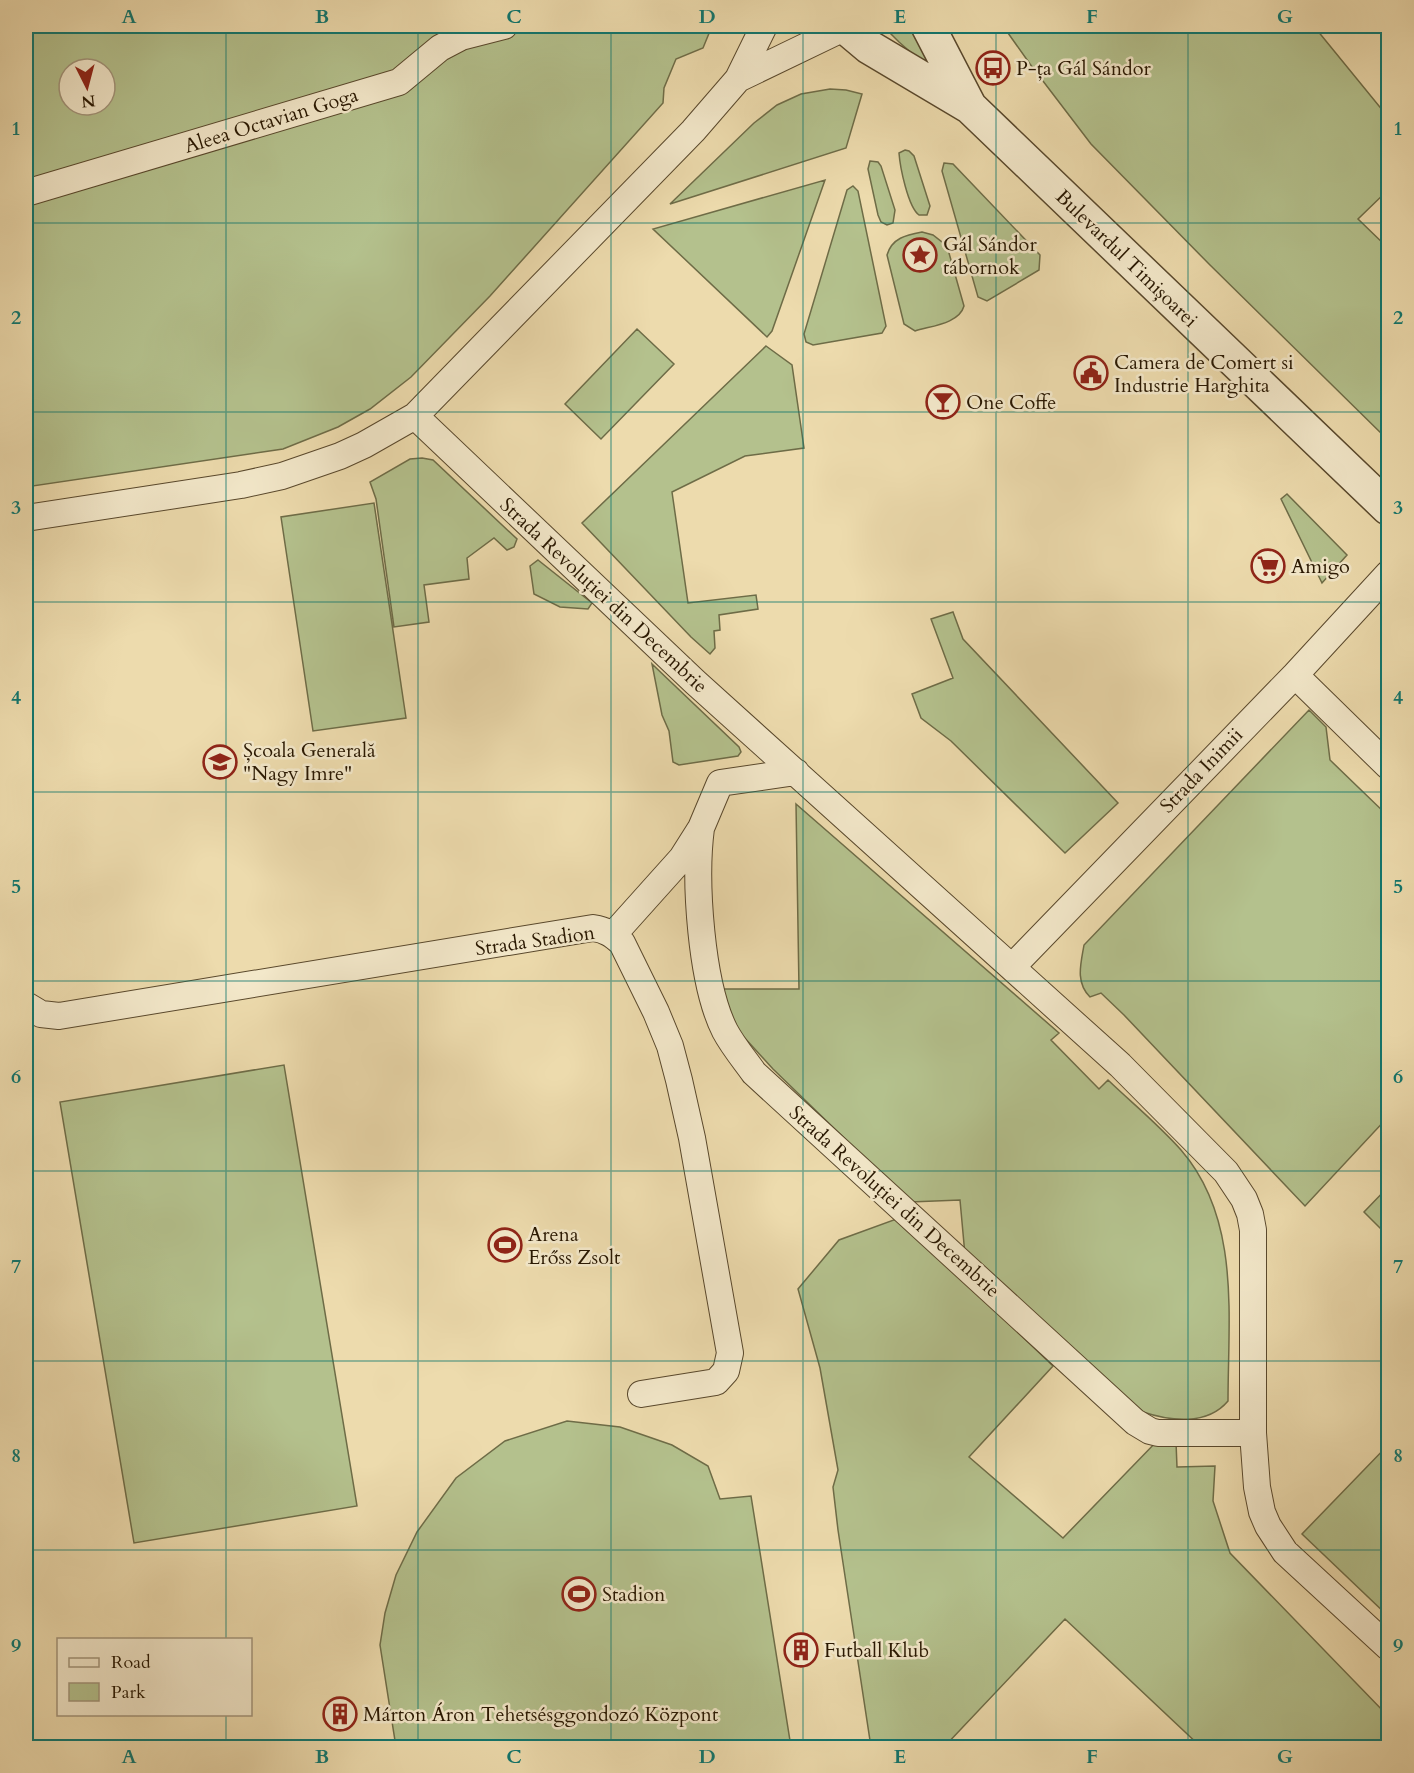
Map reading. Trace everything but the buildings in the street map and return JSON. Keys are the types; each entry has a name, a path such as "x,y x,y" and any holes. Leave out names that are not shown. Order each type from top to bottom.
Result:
{"street":[{"name":"Aleea Octavian Goga","path":"26,193 399,81 440,48 461,37 504,26"},
{"path":"26,518 242,485 282,476 340,456 415,416 693,131 738,80 764,26"},
{"name":"Bulevardul Timișoarei","path":"928,26 970,107"},
{"path":"738,80 855,30"},
{"name":"Bulevardul Timișoarei","path":"855,30 970,107 1389,508"},
{"name":"Strada Revoluției din Decembrie","path":"415,416 696,682 1097,1043 1211,1155 1240,1191 1248,1208 1252,1230 1253,1433 1260,1503 1268,1526 1285,1552 1389,1647"},
{"name":"Strada Inimii","path":"1012,966 1295,675 1389,574"},
{"path":"1295,675 1389,766"},
{"path":"613,935 682,858 701,828 720,783 796,772"},
{"name":"Strada Revoluției din Decembrie","path":"701,828 698,856 699,897 707,964 714,999 724,1030 754,1073 1136,1422 1158,1433 1253,1433"},
{"name":"Strada Stadion","path":"26,1005 41,1014 59,1016 593,928 603,929 613,935 622,943 670,1046 692,1138 730,1353 726,1371 716,1382 641,1395"}],"green space":[{"path":"26,26 712,26 703,48 676,59 664,88 663,103 490,296 411,377 370,409 338,427 283,449 26,487"},
{"path":"883,26 914,26 949,86 899,42"},
{"path":"1003,26 1313,26 1317,30 1388,117 1388,190 1358,219 1388,248 1388,440 1091,144"},
{"path":"830,89 862,94 846,148 670,204 754,123 777,105 801,94"},
{"path":"905,150 914,156 930,206 927,215 919,215 915,211 908,196 899,153"},
{"path":"870,161 878,162 881,166 895,210 893,223 887,225 881,222 878,215 868,169"},
{"path":"944,163 953,164 1040,255 1039,270 987,301 978,297 942,171"},
{"path":"825,180 772,331 767,337 653,229"},
{"path":"853,186 858,191 886,326 882,333 813,345 806,342 804,334 847,190"},
{"path":"922,232 933,235 947,246 964,306 961,312 950,321 915,331 904,324 887,255 896,241"},
{"path":"637,329 674,364 601,439 565,404"},
{"path":"766,346 792,365 804,448 745,456 672,492 688,603 756,595 758,609 719,615 720,630 714,631 715,648 710,654 582,523"},
{"path":"410,459 433,460 517,539 514,547 507,550 494,538 467,558 469,579 424,585 429,622 394,627 376,499 370,482"},
{"path":"1287,494 1347,555 1322,583 1281,499"},
{"path":"374,503 406,718 313,731 281,517"},
{"path":"538,560 592,603 588,609 560,607 534,594 530,566"},
{"path":"953,612 963,639 1118,803 1065,853 951,741 921,718 912,694 953,678 931,619"},
{"path":"652,664 739,747 741,752 738,756 679,765 673,762 669,731 662,715"},
{"path":"1309,710 1326,727 1330,760 1388,816 1388,1117 1305,1206 1124,1015 1101,993 1090,997 1082,985 1080,972 1084,945"},
{"path":"796,804 1059,1033 1051,1040 1099,1089 1108,1080 1155,1123 1181,1150 1200,1177 1214,1207 1227,1270 1228,1401 1219,1409 1210,1415 1188,1419 1165,1418 1143,1412 965,1255 960,1200 910,1202 773,1069 732,1024 721,989 799,989"},
{"path":"284,1065 357,1506 134,1543 60,1102"},
{"path":"1388,1187 1388,1236 1364,1212"},
{"path":"899,1218 1053,1366 969,1457 1063,1538 1159,1439 1176,1442 1177,1467 1215,1466 1213,1501 1230,1553 1388,1716 1388,1747 1201,1747 1065,1619 944,1747 871,1747 838,1530 833,1487 838,1470 820,1368 798,1289 839,1240"},
{"name":"Stadion","path":"567,1421 620,1427 672,1445 708,1466 720,1499 751,1496 791,1747 396,1747 380,1645 385,1613 396,1575 417,1532 456,1478 505,1441"},
{"path":"1388,1445 1388,1616 1302,1534"}],"place":[{"name":"P-ța Gál Sándor","path":"993,68"},
{"name":"Gál Sándor tábornok","path":"920,255"},
{"name":"Camera de Comert si Industrie Harghita","path":"1091,373"},
{"name":"One Coffe","path":"943,402"},
{"name":"Amigo","path":"1268,566"},
{"name":"Școala Generală \"Nagy Imre\"","path":"220,762"},
{"name":"Arena Erőss Zsolt","path":"505,1245"},
{"name":"Stadion","path":"579,1594"},
{"name":"Futball Klub","path":"801,1650"},
{"name":"Márton Áron Tehetsésggondozó Központ","path":"340,1714"}]}
